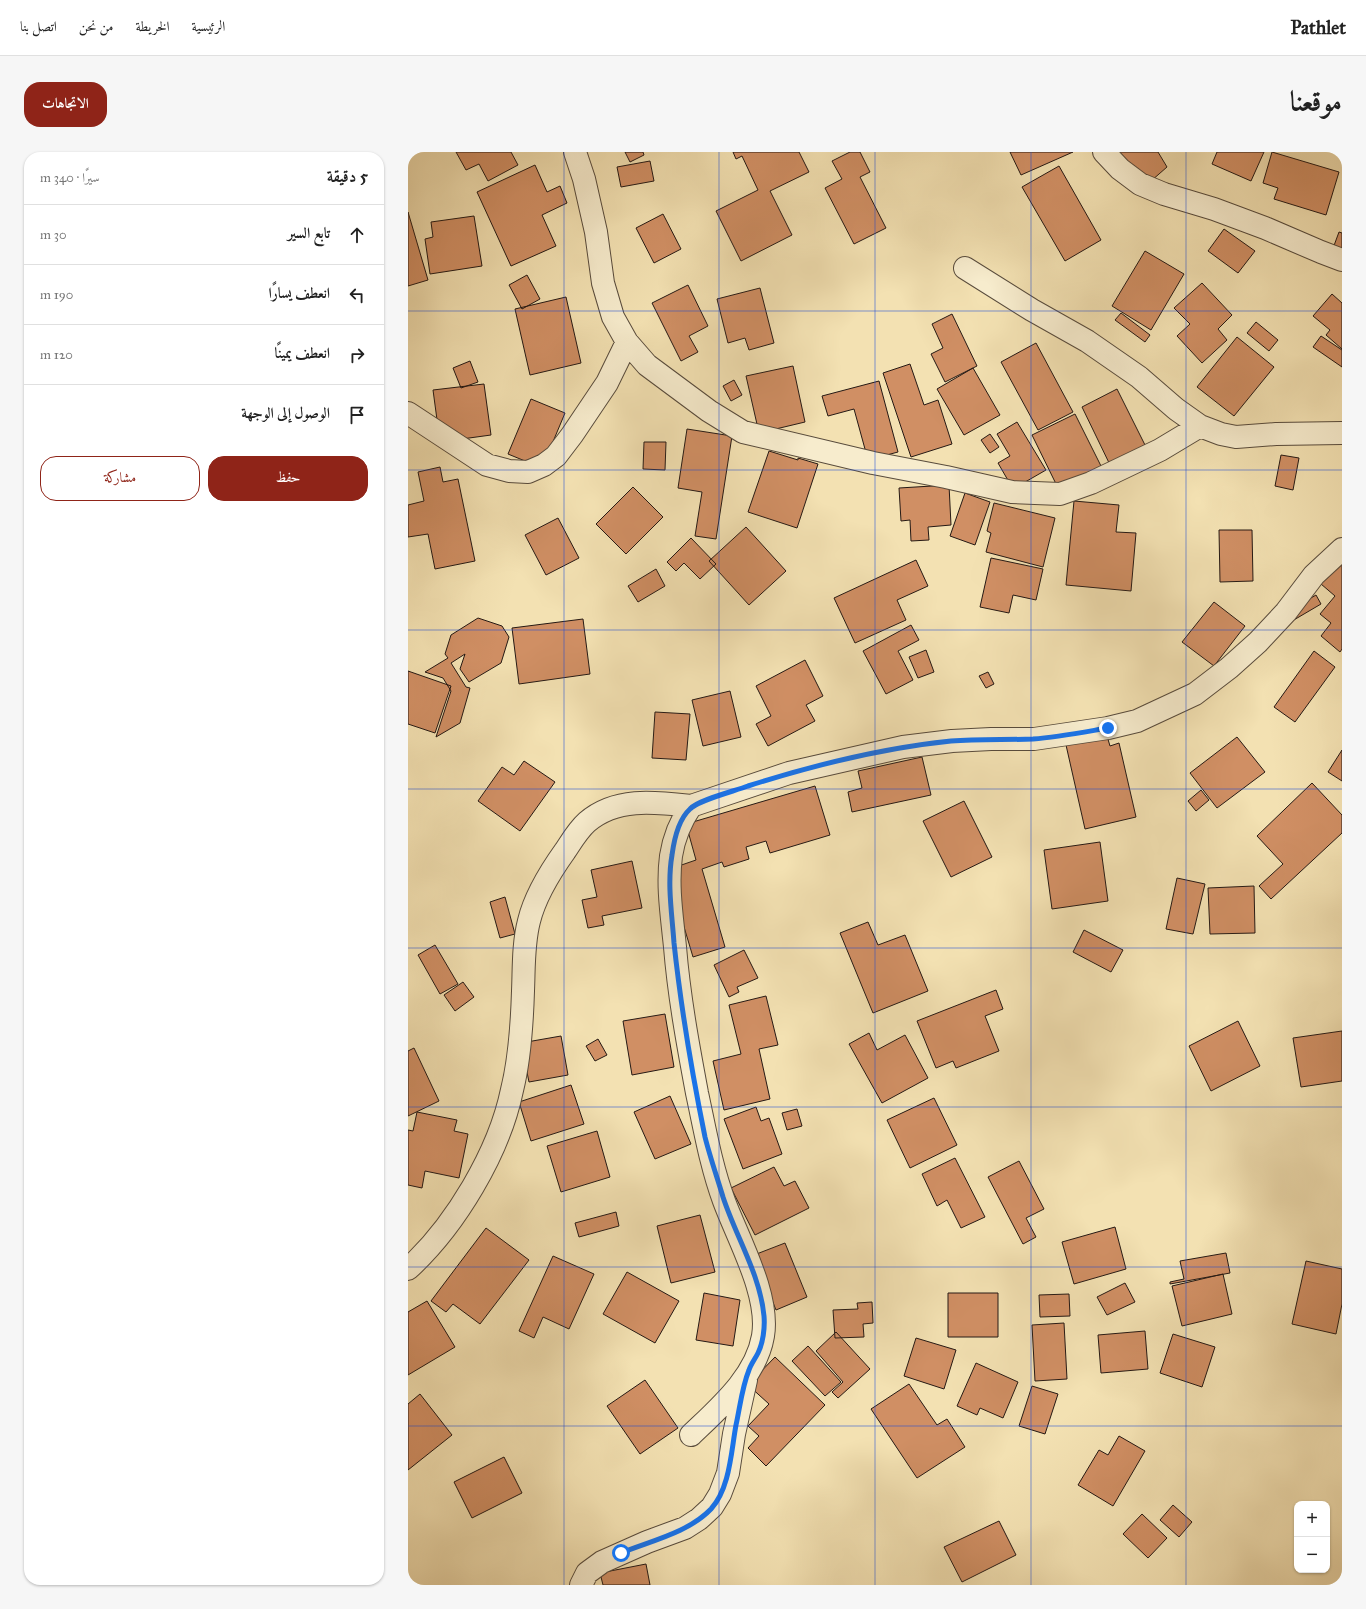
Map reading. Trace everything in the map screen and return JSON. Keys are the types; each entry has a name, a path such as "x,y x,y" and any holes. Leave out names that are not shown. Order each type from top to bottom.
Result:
{"street":[{"path":"575,152 584,179 596,232 604,283 613,317 627,342 647,365 709,411 743,432 873,463 967,481 1012,492 1060,494 1091,483 1160,450 1200,426"},
{"path":"1104,152 1120,169 1140,184 1164,194 1214,209 1265,228 1342,260"},
{"path":"965,268 1032,310 1087,341 1139,378 1176,409 1200,426 1221,434 1236,437 1276,434 1342,434"},
{"path":"408,413 487,465 509,471 528,472 544,465 556,456 572,435 607,383 627,342"},
{"path":"408,1269 425,1253 446,1228 462,1203 495,1142 512,1091 518,1058 521,1026 524,945 529,921 537,897 553,867 586,823 602,811 636,803 660,803 691,806 789,773 903,747 952,741 1034,739 1108,728 1137,721 1196,694 1229,668 1272,627 1286,612 1314,576 1342,549"},
{"path":"691,806 676,833 671,857 670,895 681,1006 688,1052 706,1140 724,1201 754,1273 764,1317 763,1336 759,1352 749,1369 734,1393 691,1435"},
{"path":"581,1585 587,1573 602,1562 647,1542 685,1528 699,1519 712,1507 720,1494 728,1473 734,1434 749,1369"}],"building":[{"path":"456,152 511,152 518,165 488,181 479,164 466,170"},
{"path":"625,152 643,152 644,155 630,162"},
{"path":"733,152 799,152 809,172 770,191 792,235 741,261 716,211 758,190 742,156 736,159"},
{"path":"850,152 860,152 870,172 860,177 886,228 854,244 825,188 842,179 832,161"},
{"path":"1010,152 1073,152 1021,175"},
{"path":"1116,152 1158,152 1167,167 1151,181"},
{"path":"1217,152 1264,152 1251,181 1212,164"},
{"path":"1272,152 1339,172 1326,215 1274,199 1278,188 1263,183"},
{"path":"650,161 654,181 621,187 617,167"},
{"path":"535,165 547,192 560,186 567,203 542,215 556,246 511,266 477,192"},
{"path":"1059,166 1101,240 1065,261 1022,187"},
{"path":"408,212 428,280 408,286"},
{"path":"663,214 681,249 654,263 636,228"},
{"path":"474,216 482,266 430,274 425,239 433,237 431,222"},
{"path":"1224,229 1255,251 1238,273 1208,251"},
{"path":"1339,232 1342,233 1342,255 1332,251"},
{"path":"1145,251 1184,274 1151,330 1112,306"},
{"path":"527,275 540,299 522,309 509,285"},
{"path":"1202,283 1232,315 1218,329 1227,340 1202,363 1177,336 1190,324 1174,308"},
{"path":"688,285 708,326 689,336 698,352 681,361 652,303"},
{"path":"760,288 774,343 749,350 745,338 728,343 717,299"},
{"path":"1332,294 1342,303 1342,349 1326,335 1330,330 1313,316"},
{"path":"566,297 581,363 530,375 515,309"},
{"path":"1121,313 1150,335 1145,342 1115,320"},
{"path":"952,314 977,366 945,382 931,354 943,348 932,324"},
{"path":"1256,322 1278,340 1269,351 1247,333"},
{"path":"1321,336 1342,350 1342,367 1313,347"},
{"path":"1237,337 1274,367 1234,416 1197,387"},
{"path":"1036,343 1073,412 1038,430 1001,362"},
{"path":"470,361 478,382 461,388 453,368"},
{"path":"910,364 924,405 938,400 952,444 911,457 883,373"},
{"path":"793,366 805,422 759,433 746,376"},
{"path":"973,368 1000,415 964,435 937,389"},
{"path":"734,380 742,395 731,401 723,386"},
{"path":"879,381 898,452 868,460 854,409 828,416 822,396"},
{"path":"484,384 491,435 440,442 433,390"},
{"path":"1117,389 1148,451 1112,469 1082,407"},
{"path":"531,399 565,413 542,468 508,454"},
{"path":"1075,414 1102,468 1059,490 1032,435"},
{"path":"1017,422 1046,470 1013,489 998,463 1010,456 997,434"},
{"path":"687,429 732,436 716,539 695,536 702,492 678,488"},
{"path":"990,434 999,447 990,453 981,440"},
{"path":"644,442 666,442 665,470 643,469"},
{"path":"769,451 798,460 798,458 818,464 797,528 748,512"},
{"path":"1281,455 1299,458 1293,490 1275,486"},
{"path":"440,467 443,482 458,479 475,561 435,569 428,534 408,537 408,505 424,501 418,472"},
{"path":"949,485 951,525 928,527 929,540 911,541 910,520 901,521 899,488"},
{"path":"633,487 663,517 626,554 596,524"},
{"path":"965,493 990,502 975,545 950,536"},
{"path":"1074,501 1119,505 1116,532 1136,533 1131,591 1066,585"},
{"path":"994,503 1055,518 1043,567 986,552 991,533 987,531"},
{"path":"558,518 579,558 546,575 525,535"},
{"path":"746,527 786,571 749,605 709,561"},
{"path":"1219,530 1252,530 1253,581 1220,582"},
{"path":"691,538 716,564 700,579 684,563 676,571 667,562"},
{"path":"991,558 1043,569 1036,600 1013,595 1009,613 980,607"},
{"path":"1342,559 1342,649 1340,652 1321,636 1331,623 1320,614 1335,596 1321,584"},
{"path":"916,560 928,586 897,600 906,620 855,643 834,598"},
{"path":"656,569 665,586 638,602 628,586"},
{"path":"1316,595 1321,604 1287,624 1282,615"},
{"path":"1214,602 1245,626 1214,666 1182,642"},
{"path":"478,618 502,626 509,637 501,663 469,682 460,669 465,654 451,663 466,687 470,688 460,723 436,737 451,691 443,678 425,672 448,658 445,654 451,635"},
{"path":"583,619 590,674 519,684 512,628"},
{"path":"911,625 919,640 898,651 913,680 886,694 863,651"},
{"path":"926,650 934,672 918,678 909,657"},
{"path":"1314,651 1335,667 1295,722 1274,707"},
{"path":"805,660 823,696 806,705 815,721 768,746 756,724 771,716 756,686"},
{"path":"408,671 451,686 435,733 408,724"},
{"path":"988,672 994,684 986,688 979,676"},
{"path":"730,691 741,737 703,746 692,700"},
{"path":"655,712 690,714 686,760 652,758"},
{"path":"1107,736 1110,746 1119,743 1136,817 1085,829 1066,745"},
{"path":"1237,737 1265,772 1217,808 1190,773"},
{"path":"1342,750 1342,781 1328,772"},
{"path":"922,757 931,795 852,812 848,792 862,788 858,771"},
{"path":"524,761 555,782 520,831 478,801 502,767 514,775"},
{"path":"1312,783 1342,815 1342,833 1271,899 1259,886 1283,864 1257,836"},
{"path":"815,786 830,835 770,853 766,841 746,847 749,859 724,867 722,862 702,869 725,947 693,957 667,870 696,860 686,824"},
{"path":"1201,790 1209,800 1196,811 1188,801"},
{"path":"964,801 992,857 951,877 923,821"},
{"path":"1100,842 1108,901 1052,909 1044,850"},
{"path":"632,861 642,908 602,916 604,925 588,928 582,900 597,897 591,870"},
{"path":"1177,878 1205,884 1193,934 1166,929"},
{"path":"1254,886 1255,933 1210,934 1208,888"},
{"path":"505,897 515,934 500,938 490,902"},
{"path":"868,922 878,945 905,935 928,991 873,1013 840,933"},
{"path":"1084,930 1123,950 1111,972 1073,952"},
{"path":"435,945 458,984 440,994 418,955"},
{"path":"744,950 758,978 737,987 739,992 729,997 714,965"},
{"path":"463,982 474,997 455,1011 444,995"},
{"path":"996,990 1003,1009 985,1016 999,1051 956,1068 953,1061 936,1068 917,1021"},
{"path":"766,996 778,1045 759,1049 770,1099 724,1110 713,1061 741,1054 729,1005"},
{"path":"665,1014 674,1067 632,1075 623,1021"},
{"path":"1238,1021 1260,1066 1211,1091 1189,1046"},
{"path":"1342,1031 1342,1081 1301,1087 1293,1038"},
{"path":"869,1033 877,1050 905,1035 928,1078 882,1103 849,1044"},
{"path":"561,1036 568,1075 529,1082 521,1043"},
{"path":"598,1039 607,1055 595,1061 586,1046"},
{"path":"414,1048 439,1101 408,1116 408,1051"},
{"path":"571,1085 584,1124 531,1141 519,1102"},
{"path":"670,1096 691,1144 655,1159 634,1112"},
{"path":"934,1098 957,1145 910,1168 887,1120"},
{"path":"756,1107 761,1121 769,1118 782,1154 743,1169 724,1119"},
{"path":"797,1109 802,1126 787,1130 782,1113"},
{"path":"417,1112 457,1120 454,1131 468,1134 459,1178 425,1171 422,1188 408,1185 408,1130 413,1131"},
{"path":"597,1131 610,1177 561,1192 547,1146"},
{"path":"955,1158 985,1217 961,1228 947,1200 937,1206 922,1174"},
{"path":"1019,1161 1044,1209 1026,1218 1036,1237 1023,1244 988,1177"},
{"path":"774,1167 784,1186 795,1181 809,1208 755,1235 731,1188"},
{"path":"616,1212 619,1226 579,1237 575,1223"},
{"path":"700,1215 715,1272 671,1283 657,1226"},
{"path":"1115,1227 1126,1269 1074,1284 1062,1242"},
{"path":"486,1228 529,1260 480,1324 453,1304 446,1312 431,1301"},
{"path":"785,1243 807,1297 776,1310 754,1255"},
{"path":"1226,1253 1230,1273 1170,1284 1170,1282 1184,1279 1180,1261"},
{"path":"553,1256 594,1274 569,1329 543,1317 534,1338 519,1331"},
{"path":"1306,1261 1342,1269 1342,1304 1336,1334 1292,1324"},
{"path":"627,1272 679,1301 655,1343 603,1314"},
{"path":"1223,1274 1232,1314 1182,1326 1172,1286"},
{"path":"1125,1283 1135,1302 1107,1315 1097,1297"},
{"path":"704,1293 740,1300 733,1346 696,1340"},
{"path":"948,1293 998,1293 998,1337 948,1337"},
{"path":"1069,1294 1070,1316 1040,1317 1039,1295"},
{"path":"427,1301 455,1347 408,1375 408,1312"},
{"path":"872,1302 873,1323 863,1324 864,1337 835,1338 833,1310 858,1309 857,1303"},
{"path":"1064,1323 1067,1379 1035,1381 1032,1325"},
{"path":"1145,1331 1148,1369 1101,1373 1098,1335"},
{"path":"836,1332 870,1369 838,1398 832,1392 843,1382 816,1351"},
{"path":"1173,1334 1215,1347 1202,1387 1160,1373"},
{"path":"916,1338 956,1350 944,1389 904,1376"},
{"path":"808,1346 841,1382 825,1396 792,1361"},
{"path":"775,1357 825,1405 766,1466 748,1448 759,1436 748,1426 769,1404 748,1385"},
{"path":"976,1363 1018,1382 1003,1418 980,1408 977,1415 957,1406"},
{"path":"645,1380 678,1428 640,1454 607,1406"},
{"path":"909,1384 937,1425 947,1419 965,1447 917,1478 871,1409"},
{"path":"1032,1386 1058,1394 1045,1434 1019,1426"},
{"path":"420,1394 452,1435 408,1470 408,1404"},
{"path":"1119,1436 1145,1451 1113,1506 1078,1485 1099,1450 1108,1455"},
{"path":"504,1457 522,1493 472,1518 454,1482"},
{"path":"1173,1505 1192,1522 1179,1537 1160,1520"},
{"path":"1142,1514 1167,1538 1148,1558 1123,1534"},
{"path":"999,1521 1016,1555 962,1582 944,1547"},
{"path":"646,1564 650,1585 603,1585 600,1573"}],"route":[{"path":"621,1553 685,1528 699,1519 712,1507 720,1494 728,1473 741,1400 749,1369 759,1352 763,1336 764,1317 754,1273 724,1201 706,1140 688,1052 681,1006 670,895 671,857 676,833 682,820 691,806 725,794 789,773 903,747 952,741 1034,739 1108,728"}]}
